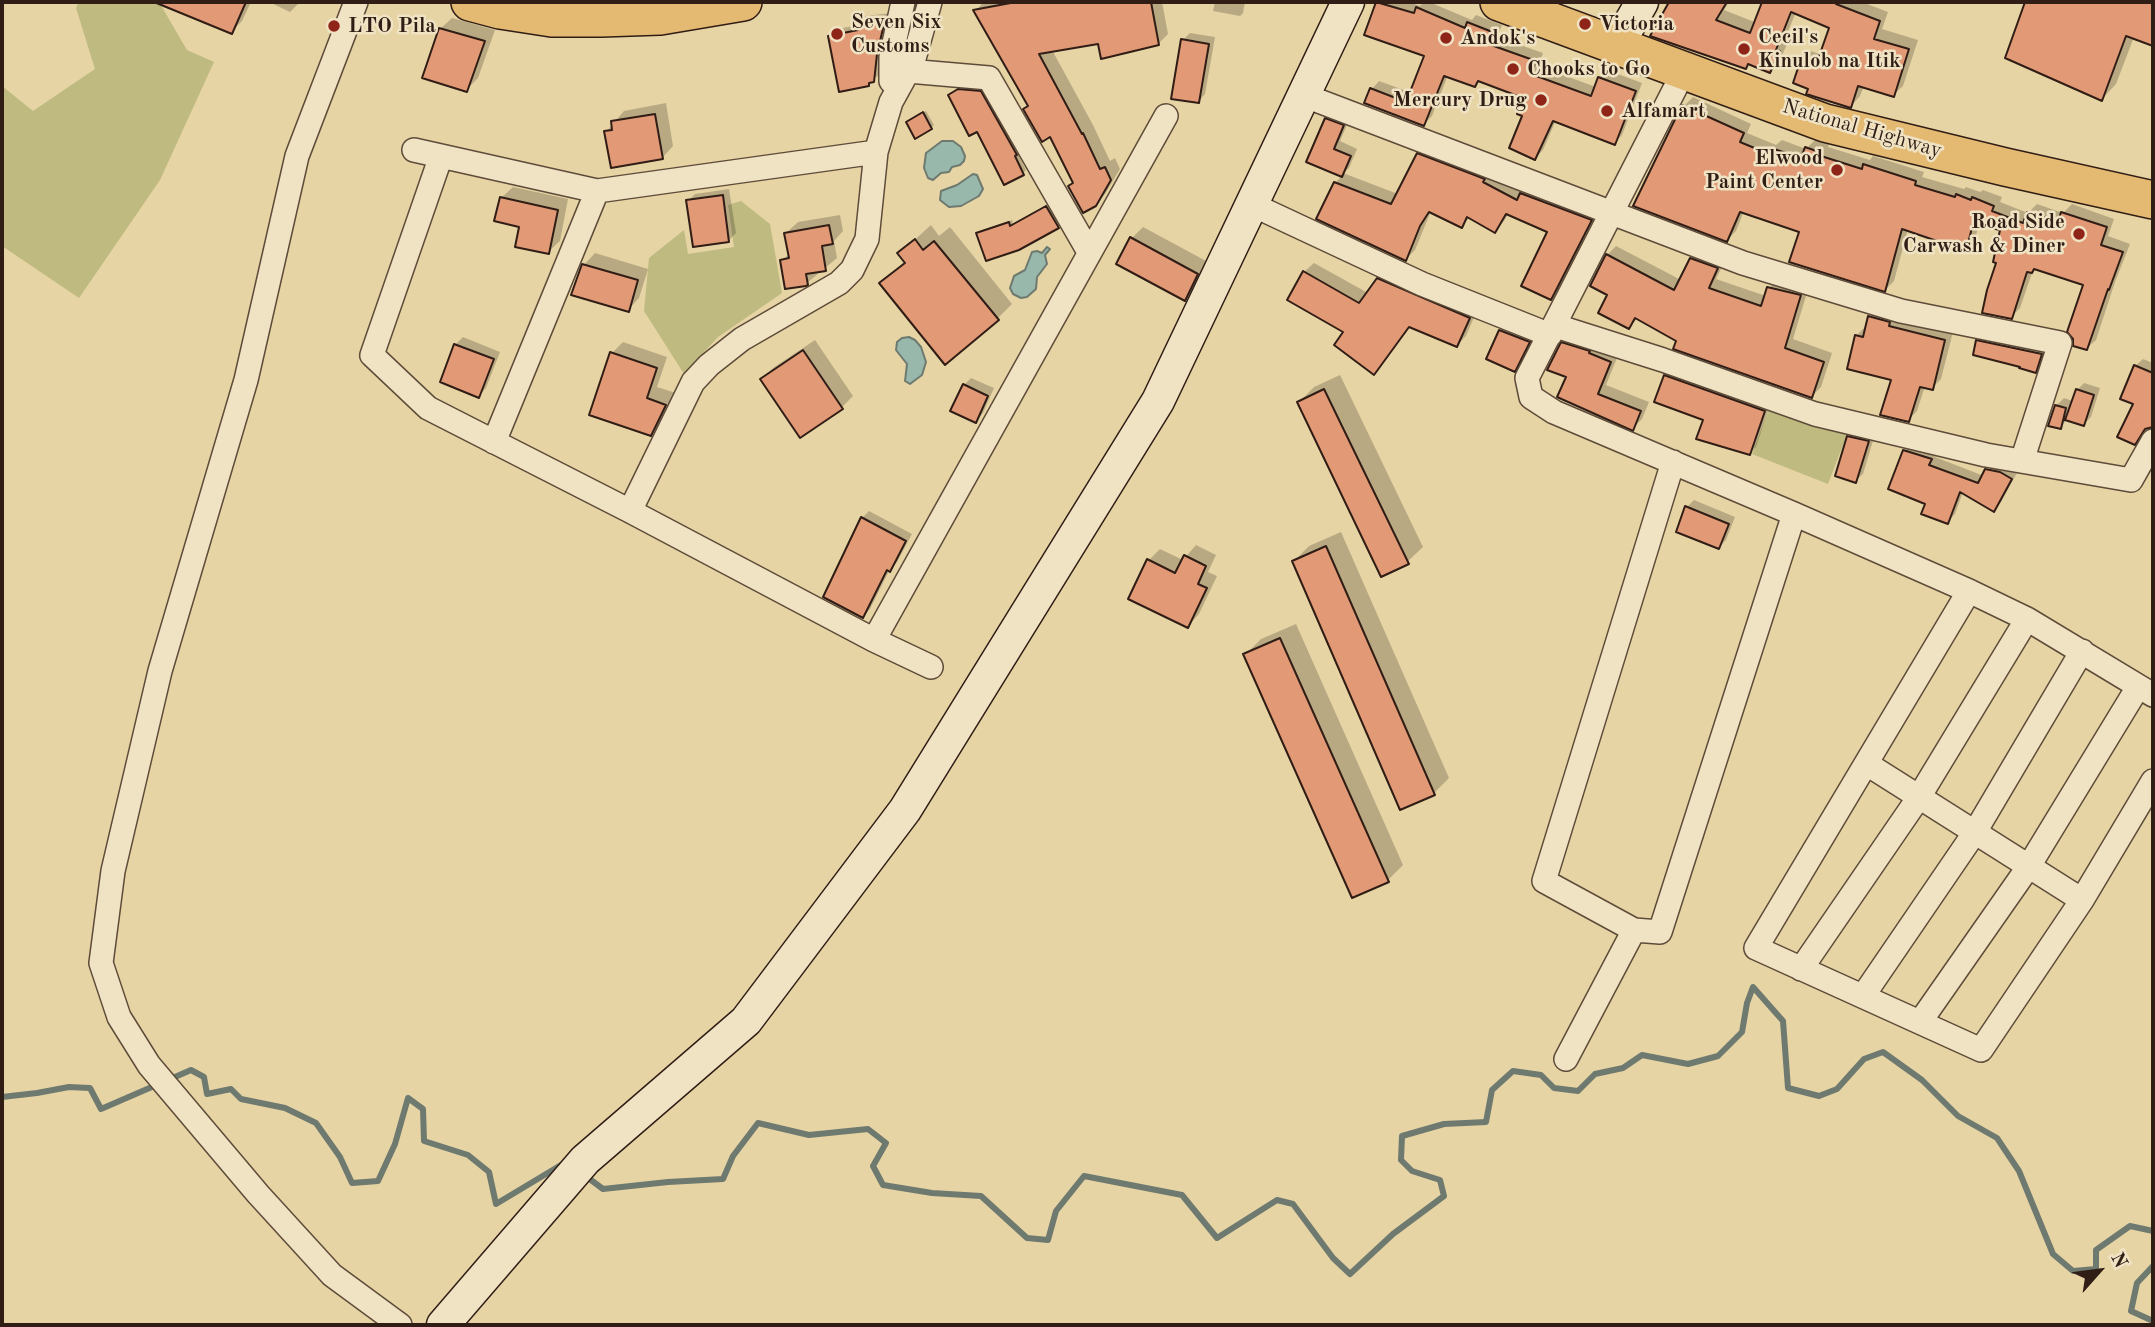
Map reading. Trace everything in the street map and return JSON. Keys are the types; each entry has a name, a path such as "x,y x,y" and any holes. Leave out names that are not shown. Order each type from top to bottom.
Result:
{"main road":[{"path":"470,2 500,10 564,18 660,16 743,2"},
{"name":"National Highway","path":"1499,2 1825,123 2153,200"}],"street":[{"path":"356,2 297,156 246,380 160,671 113,871 101,963 119,1017 149,1065 258,1194 332,1275 400,1325"},
{"path":"630,511 693,382 709,365 742,339 839,283 852,270 867,239 876,152 899,69 891,57 903,2"},
{"path":"899,69 913,62 930,2"},
{"path":"443,1325 585,1160 746,1021 905,810 1158,401 1348,2"},
{"path":"1617,46 1643,2"},
{"path":"899,69 989,78 1088,252"},
{"path":"1685,71 1527,379 1531,397 1554,412 1969,591 2026,619 2146,691 1920,1022"},
{"path":"1303,95 1743,263 1901,311 2060,343 2022,461"},
{"path":"874,640 1166,116"},
{"path":"414,150 597,191 876,152"},
{"path":"441,156 372,355 428,408 931,667"},
{"path":"495,442 597,191"},
{"path":"1253,205 1422,284 1553,331 1663,360 1815,414 1986,455 2132,480 2153,441"},
{"path":"1673,462 1544,881 1634,930 1660,932 1794,514"},
{"path":"1969,591 1756,948 1981,1050 2082,900 2153,781"},
{"path":"1801,969 1919,797 2026,619"},
{"path":"1863,996 1975,832 2082,651"},
{"path":"1867,764 2082,900"},
{"path":"1566,1059 1634,930"}],"shaded area":[{"path":"79,2 159,2 187,50 214,62 160,180 79,298 2,246 2,86 33,111 95,69 76,8"},
{"path":"942,141 953,141 961,147 964,161 933,180 928,178 924,168 926,153"},
{"path":"973,174 977,175 983,189 979,196 961,206 949,207 940,200 941,191 957,185"},
{"path":"741,201 770,224 782,293 718,337 684,374 644,311 649,258 684,230 688,254 734,247 728,205"},
{"path":"1047,247 1050,249 1045,255 1047,264 1037,277 1036,289 1027,297 1021,298 1013,294 1010,288 1014,276 1025,270 1032,252 1042,253"},
{"path":"909,337 921,347 926,362 922,375 910,384 905,381 907,364 896,350 897,342"},
{"path":"1772,402 1848,432 1828,484 1752,454"}],"building":[{"path":"154,2 246,2 232,34"},
{"path":"1016,2 1151,2 1159,45 1101,59 1098,44 1039,54 1100,169 1105,167 1111,180 1096,206 1083,213 1068,186 1073,183 1050,137 1042,142 1023,109 1028,106 973,10"},
{"path":"1376,2 1414,13 1416,7 1465,28 1467,22 1495,33 1491,45 1536,61 1531,74 1591,96 1598,77 1636,91 1615,145 1553,121 1535,160 1509,148 1522,116 1517,114 1523,98 1478,81 1475,87 1444,76 1424,126 1364,103 1370,88 1406,102 1424,56 1364,35"},
{"path":"1669,2 1727,2 1716,20 1750,33 1762,2 1836,2 1880,21 1874,39 1909,49 1894,97 1858,86 1851,108 1806,94 1808,89 1793,83 1801,59 1816,65 1829,28 1791,12 1776,50 1780,51 1770,73 1748,64 1746,69 1650,36"},
{"path":"2025,2 2153,2 2153,46 2126,36 2102,101 2005,58"},
{"path":"885,20 874,82 869,83 869,86 839,92 828,36 858,30 856,23"},
{"path":"439,28 485,41 467,92 422,78"},
{"path":"1181,39 1209,44 1199,103 1171,99"},
{"path":"958,89 981,91 1017,155 1015,156 1024,175 1004,185 977,132 969,136 948,95"},
{"path":"1682,105 1744,133 1740,142 1769,154 1771,148 1801,158 1805,147 1822,153 1821,156 1862,169 1863,164 1916,181 1915,185 1955,197 1956,194 1971,200 1972,197 1994,206 1992,211 2023,223 2027,212 2058,222 2061,212 2107,227 2101,245 2123,252 2087,350 2073,346 2073,339 2067,332 2083,285 2034,269 2032,273 2027,272 2012,319 1982,313 1996,263 1993,262 2000,230 1973,224 1966,251 1902,229 1885,292 1789,262 1799,232 1740,212 1727,242 1633,206"},
{"path":"923,112 932,129 915,139 906,122"},
{"path":"655,114 663,159 611,168 604,131 612,130 611,121"},
{"path":"1325,118 1344,125 1334,149 1351,156 1342,177 1306,162"},
{"path":"1417,153 1485,179 1483,182 1517,200 1520,193 1592,220 1551,300 1521,286 1547,232 1506,214 1495,233 1467,217 1462,228 1429,212 1420,226 1406,261 1316,219 1334,182 1391,204"},
{"path":"723,195 729,242 693,247 686,200"},
{"path":"500,197 558,210 549,254 515,247 519,227 494,221"},
{"path":"1046,206 1059,228 1019,250 986,261 976,233 1009,222 1010,226"},
{"path":"829,225 833,244 822,246 826,271 806,274 806,286 785,289 780,260 789,258 784,233"},
{"path":"1130,237 1198,274 1185,301 1116,264"},
{"path":"915,239 923,250 934,241 999,320 945,365 879,283 905,263 897,253"},
{"path":"1606,254 1674,290 1690,258 1718,268 1709,288 1761,306 1767,287 1801,295 1785,348 1824,362 1812,398 1673,349 1676,341 1635,318 1629,329 1598,313 1607,295 1590,286"},
{"path":"582,264 638,280 629,312 571,295"},
{"path":"1303,271 1359,303 1377,278 1470,318 1457,347 1409,327 1374,375 1334,345 1343,332 1287,300"},
{"path":"1868,316 1890,322 1889,326 1945,340 1933,390 1920,387 1909,422 1880,415 1891,380 1847,369 1855,335 1863,337"},
{"path":"1499,330 1530,342 1515,372 1486,359"},
{"path":"1976,340 2042,354 2036,373 1973,355"},
{"path":"1561,342 1590,351 1589,353 1611,362 1598,394 1641,411 1633,431 1557,397 1566,377 1547,370"},
{"path":"454,344 494,359 479,398 440,382"},
{"path":"803,350 843,409 800,438 760,379"},
{"path":"610,352 657,368 647,398 666,405 651,436 589,415"},
{"path":"2134,365 2153,373 2153,427 2145,429 2135,445 2117,437 2133,404 2120,399"},
{"path":"1664,375 1765,411 1750,455 1696,439 1703,420 1654,402"},
{"path":"963,384 988,396 976,423 950,411"},
{"path":"1324,389 1409,564 1381,577 1297,402"},
{"path":"2076,389 2094,395 2084,426 2065,420"},
{"path":"2055,405 2066,408 2061,429 2048,426"},
{"path":"1847,436 1869,441 1856,483 1835,476"},
{"path":"1903,450 1932,459 1929,465 1978,483 1985,469 2000,472 2012,479 1994,512 1960,492 1948,524 1921,514 1925,504 1888,489"},
{"path":"1685,506 1729,524 1719,549 1676,532"},
{"path":"861,517 906,541 890,572 887,570 863,618 823,597"},
{"path":"1326,546 1435,795 1400,810 1292,561"},
{"path":"1184,555 1206,566 1198,584 1207,588 1188,628 1128,599 1147,559 1175,573"},
{"path":"1280,638 1389,882 1352,898 1243,654"}],"waterway":[{"path":"583,1174 603,1189 723,1179 733,1156 758,1123 809,1135 868,1129 886,1143 873,1166 883,1185 932,1193 981,1196 1027,1238 1048,1240 1056,1211 1084,1176 1182,1195 1217,1238 1277,1200 1293,1204 1333,1258 1350,1274 1393,1234 1444,1196 1440,1180 1412,1171 1401,1160 1402,1136 1444,1124 1486,1122 1492,1090 1513,1071 1541,1075 1554,1088 1578,1091 1595,1074 1623,1068 1642,1055 1688,1064 1718,1056 1742,1032 1753,987 1783,1021 1788,1088 1819,1096 1837,1089 1864,1059 1883,1052 1922,1080 1958,1116 1997,1138 2019,1171 2053,1254 2073,1271 2096,1269 2096,1250 2130,1226 2153,1231"},
{"path":"2,1097 69,1087 90,1088 101,1109 191,1070 204,1077 207,1094 231,1089 241,1099 285,1108 316,1123 340,1157 352,1183 378,1181 395,1144 408,1098 423,1109 424,1141 468,1155 489,1172 496,1204 566,1162"},
{"path":"2153,1266 2137,1283 2131,1311 2153,1321"}],"place":[{"name":"Victoria","path":"1585,24"},
{"name":"LTO Pila","path":"334,26"},
{"name":"Seven Six Customs","path":"837,34"},
{"name":"Andok's","path":"1446,38"},
{"name":"Cecil's Kinulob na Itik","path":"1744,49"},
{"name":"Chooks to Go","path":"1513,69"},
{"name":"Mercury Drug","path":"1541,100"},
{"name":"Alfamart","path":"1607,111"},
{"name":"Elwood Paint Center","path":"1837,170"},
{"name":"Road Side Carwash & Diner","path":"2079,234"}]}
